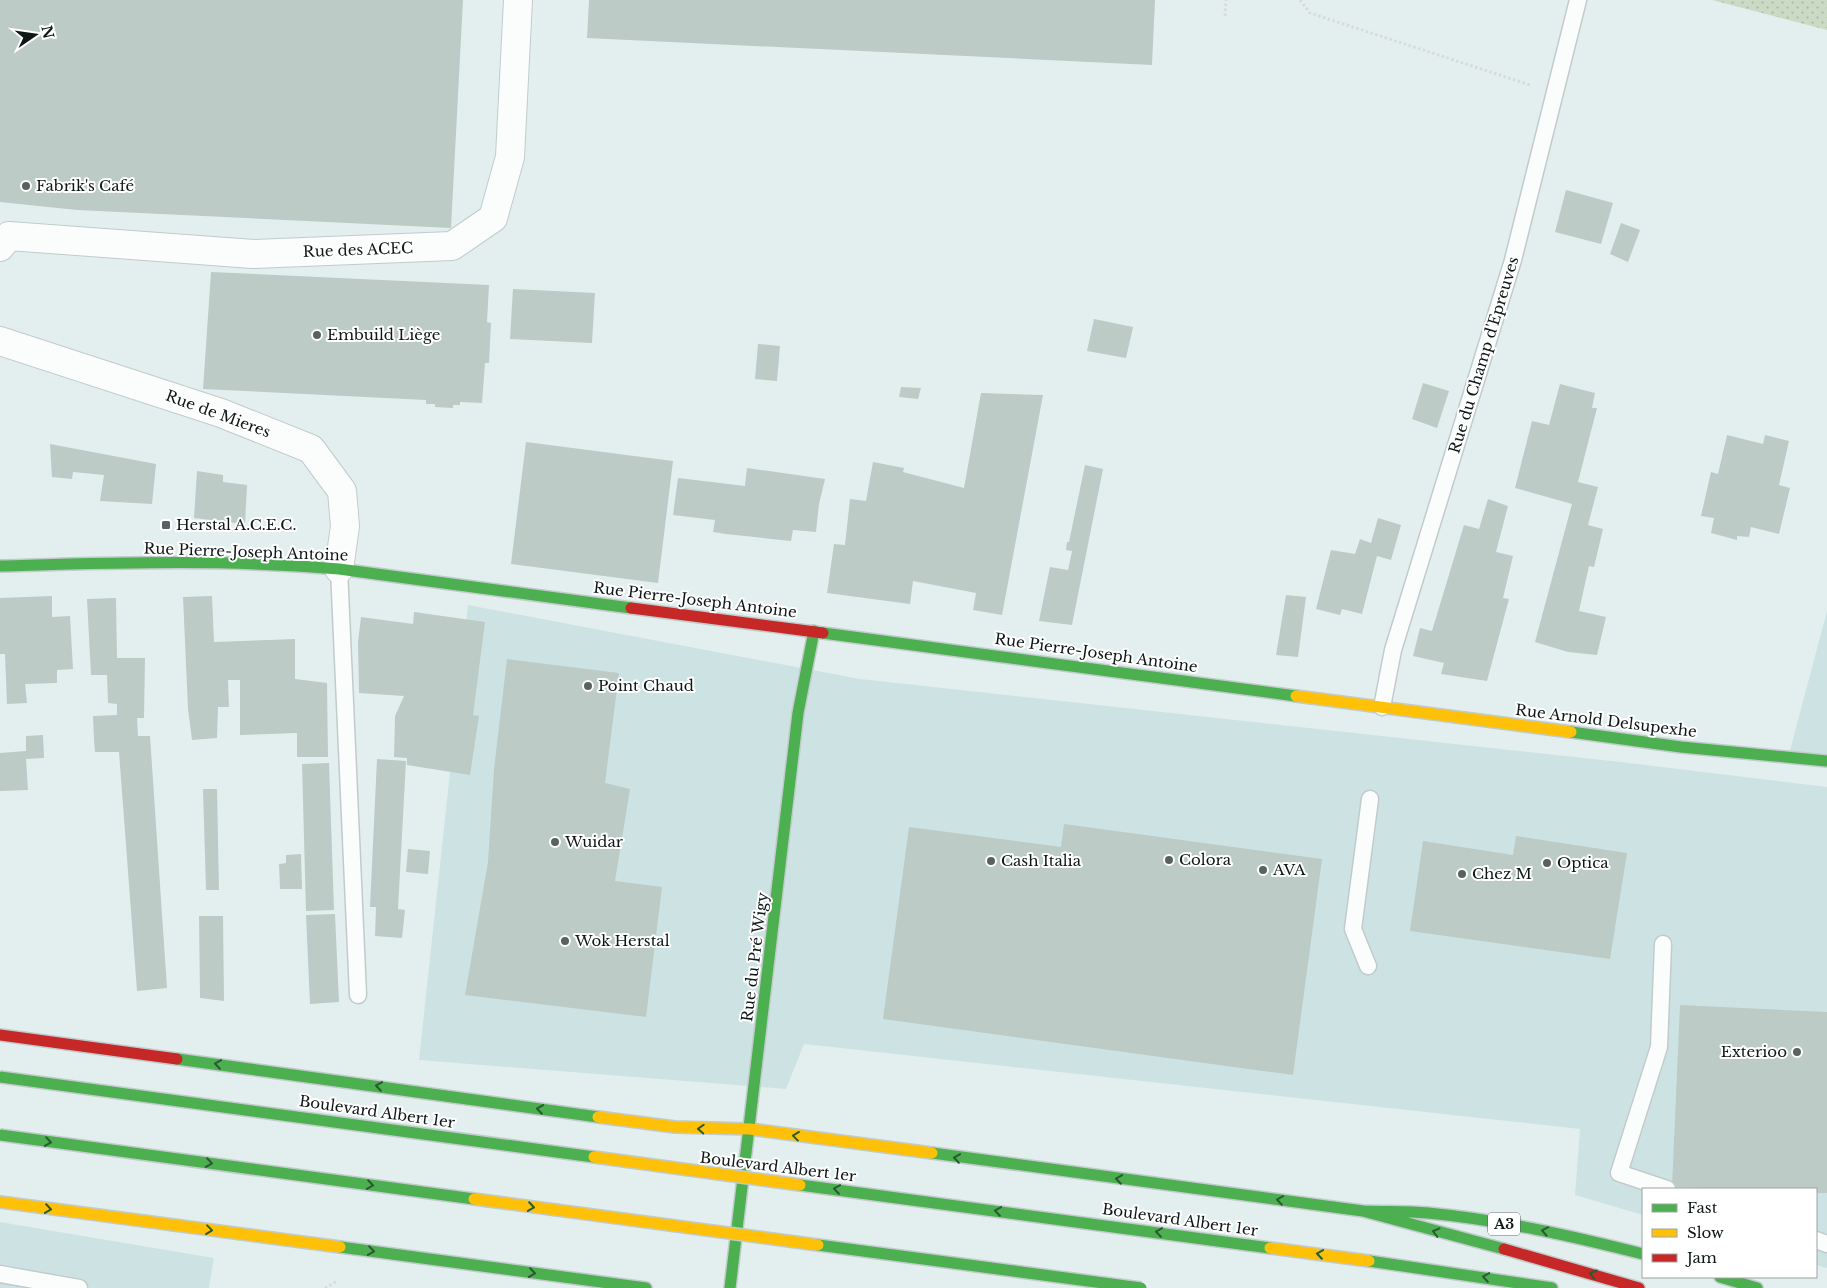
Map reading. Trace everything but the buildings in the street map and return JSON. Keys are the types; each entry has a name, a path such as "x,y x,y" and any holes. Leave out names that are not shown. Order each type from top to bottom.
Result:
{"main road":[{"name":"Rue Pierre-Joseph Antoine","path":"0,566 130,563 304,566 339,569 1382,707"},
{"name":"Rue du Pré Wigy","path":"730,1288 797,720 814,631"},
{"name":"Rue Arnold Delsupexhe","path":"1382,707 1680,747 1827,761"},
{"path":"0,1035 638,1123 684,1128 750,1130 1363,1211 1561,1264 1639,1288"},
{"name":"Boulevard Albert 1er","path":"0,1077 1368,1261 1552,1288"},
{"path":"0,1135 1141,1288"},
{"path":"0,1202 646,1288"},
{"name":"A3","path":"1363,1211 1426,1213 1501,1223 1580,1238 1642,1254"},
{"path":"1723,1278 1757,1288"}],"street":[{"name":"Rue des ACEC","path":"0,247 9,236 253,254 452,246 493,218 510,157 518,0"},
{"name":"Rue de Mieres","path":"0,341 221,413 311,449 342,491 345,526 339,569"}],"lane":[{"name":"Rue du Champ d'Epreuves","path":"1382,707 1393,650 1513,260 1578,0"},
{"path":"339,569 358,995"},
{"path":"1368,966 1354,929 1370,799"},
{"path":"1663,944 1659,1047 1619,1173 1664,1188"},
{"path":"0,1274 79,1288"}],"path":[{"path":"1225,16 1226,0"},
{"path":"1300,0 1310,13 1555,93"}],"shaded area":[{"path":"468,605 860,679 1621,762 1827,787 1827,1268 1817,1265 1817,1188 1642,1188 1642,1215 1575,1195 1580,1129 804,1044 786,1089 419,1060"},
{"path":"1827,611 1827,760 1788,758"},
{"path":"0,1222 214,1258 209,1288 0,1288"}],"green space":[{"path":"1712,0 1827,0 1827,30"}],"traffic: fast":[{"path":"0,566 170,563 297,566 339,569 631,608"},
{"path":"730,1288 798,713 814,631"},
{"path":"823,633 1296,696"},
{"path":"1571,732 1681,747 1827,761"},
{"path":"177,1059 598,1117"},
{"path":"0,1077 594,1157"},
{"path":"0,1135 474,1199"},
{"path":"932,1153 1363,1211 1504,1249"},
{"path":"800,1185 1270,1248"},
{"path":"1363,1211 1420,1212 1509,1224 1642,1254"},
{"path":"818,1245 1141,1288"},
{"path":"340,1247 646,1288"},
{"path":"1369,1261 1552,1288"},
{"path":"1723,1278 1757,1288"}],"traffic: slow":[{"path":"1296,696 1571,732"},
{"path":"598,1117 675,1127 750,1129 932,1153"},
{"path":"594,1157 800,1185"},
{"path":"474,1199 818,1245"},
{"path":"0,1202 340,1247"},
{"path":"1270,1248 1369,1261"}],"traffic: jam":[{"path":"631,608 823,633"},
{"path":"0,1035 177,1059"},
{"path":"1504,1249 1639,1288"}],"place":[{"name":"Fabrik's Café","path":"26,186"},
{"name":"Embuild Liège","path":"317,335"},
{"name":"Herstal A.C.E.C.","path":"166,525"},
{"name":"Point Chaud","path":"588,686"},
{"name":"Wuidar","path":"555,842"},
{"name":"Colora","path":"1169,860"},
{"name":"Cash Italia","path":"991,861"},
{"name":"Optica","path":"1547,863"},
{"name":"AVA","path":"1263,870"},
{"name":"Chez M","path":"1462,874"},
{"name":"Wok Herstal","path":"565,941"},
{"name":"Exterioo","path":"1797,1052"}]}
